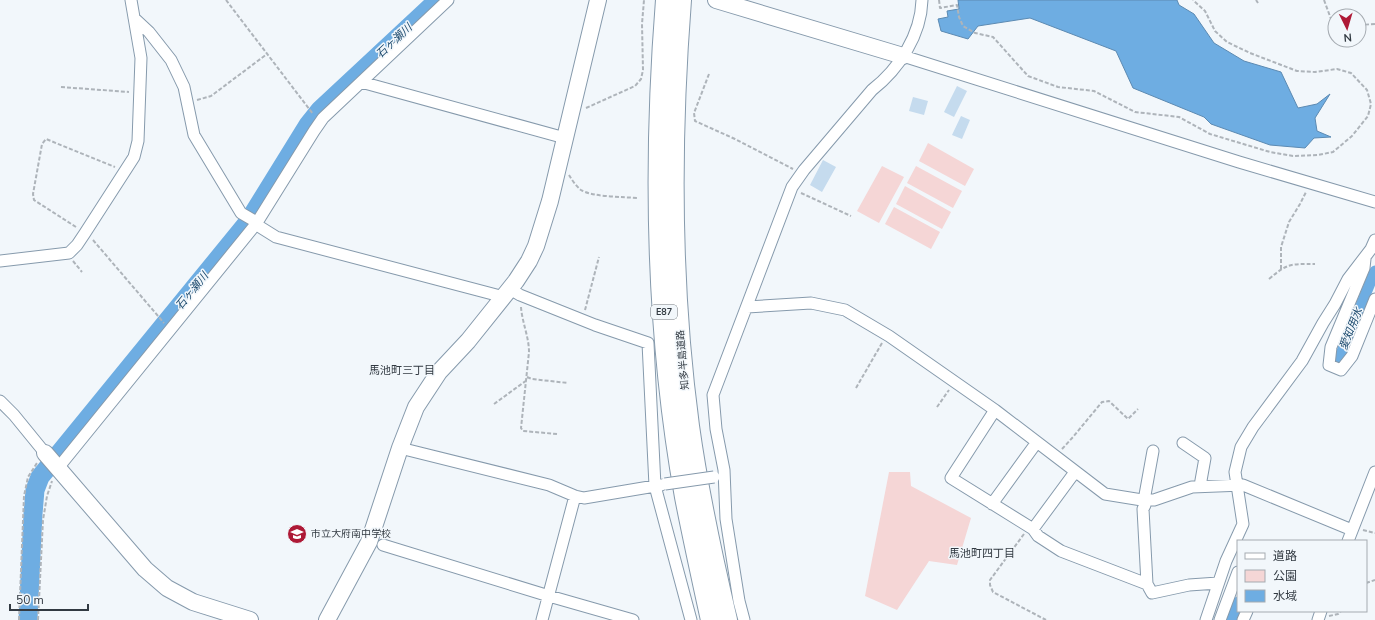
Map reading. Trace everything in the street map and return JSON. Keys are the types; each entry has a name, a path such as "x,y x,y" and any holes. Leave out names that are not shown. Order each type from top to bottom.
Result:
{"highway":[{"name":"知多半島道路","path":"676,1 662,70 659,167 660,249 666,349 675,426 685,496 711,620"},
{"name":"知多半島道路","path":"676,1 676,72 673,166 675,248 681,348 689,425 700,493 727,620"}],"street":[{"path":"0,261 69,253 77,245 134,157 138,141 141,58 131,0"},
{"path":"59,470 251,220 323,118 448,0"},
{"path":"327,620 369,542 400,448 416,407 439,372 511,294 536,246 558,171 598,0"},
{"path":"716,0 903,56 1134,129 1375,202"},
{"path":"744,620 739,601 719,473 713,395 792,188 801,174 872,90 885,80 903,56 915,33 920,19 922,0"},
{"path":"134,18 149,32 171,60 184,87 194,136 241,213 260,227 276,237 511,294 648,343 660,485 691,620"},
{"path":"361,82 565,138"},
{"path":"1206,620 1226,561 1243,524 1235,472 1241,447 1253,427 1302,361 1348,279 1371,249 1375,240"},
{"path":"1365,256 1364,268 1331,347 1329,365 1341,370 1352,356 1372,314 1375,299"},
{"path":"747,307 811,303 845,310 887,334 995,410 1105,494 1142,500 1154,500 1192,487 1243,485 1352,530"},
{"path":"0,401 14,414 59,470 145,569 166,588 193,602 250,620"},
{"path":"995,410 951,478 1031,528 1038,536 1061,551 1147,584"},
{"path":"992,504 1037,442"},
{"path":"1183,443 1205,458 1200,486"},
{"path":"400,448 549,485 575,496 584,498 719,473"},
{"path":"1153,451 1143,509 1147,584 1152,593 1188,585 1218,584"},
{"path":"1031,528 1075,472"},
{"path":"1348,540 1375,472"},
{"path":"542,620 575,496"},
{"path":"383,545 633,620"},
{"path":"1220,620 1237,575"}],"path":[{"path":"226,0 311,113"},
{"path":"572,112 580,111 602,100 613,97 635,86 641,79 644,0"},
{"path":"939,0 940,8 957,5 958,17 963,26 975,33 993,37 1028,76 1058,87 1094,91 1135,112 1179,117 1210,134 1270,152 1293,156 1318,155 1333,152 1352,136 1368,116 1371,104 1367,90 1351,73 1337,69 1315,72 1297,71 1250,53 1227,42 1215,31 1205,10 1193,0"},
{"path":"188,102 211,96 267,54"},
{"path":"708,74 694,113 695,121 735,139 801,174"},
{"path":"61,87 139,93"},
{"path":"558,171 567,173 582,190 601,195 638,198"},
{"path":"1282,269 1281,246 1289,222 1300,204 1309,182"},
{"path":"792,188 851,216"},
{"path":"69,253 68,257 82,272"},
{"path":"583,320 599,257"},
{"path":"1269,279 1282,269 1292,264 1315,264"},
{"path":"511,294 522,315 529,344 527,379 521,428 523,431 557,434"},
{"path":"856,388 887,334"},
{"path":"494,404 527,379 568,383"},
{"path":"937,407 954,382"},
{"path":"1054,456 1073,437 1102,402 1109,401 1128,419 1138,410"},
{"path":"19,620 24,496 28,477 45,453"},
{"path":"38,620 43,520 50,485 59,470"},
{"path":"1031,528 990,580 990,585 993,592 1046,620"}],"green space":[{"path":"928,143 974,169 965,186 919,161"},
{"path":"882,166 904,177 879,223 857,211"},
{"path":"916,166 962,191 953,208 907,183"},
{"path":"905,186 951,212 942,229 896,204"},
{"path":"894,207 940,232 931,249 885,224"},
{"path":"889,472 910,472 911,486 971,518 957,565 929,561 897,610 865,596"}],"water":[{"path":"958,0 1177,0 1179,5 1194,14 1214,43 1244,61 1281,72 1298,108 1317,104 1330,94 1315,118 1317,131 1331,137 1314,138 1305,148 1270,145 1211,124 1204,117 1133,88 1116,51 1030,18 978,26 968,39 941,31 938,19 948,17 947,11 959,9"}],"building":[{"path":"957,86 967,91 954,117 944,112"},
{"path":"913,97 928,101 924,115 909,111"},
{"path":"961,116 970,120 962,139 952,135"},
{"path":"823,160 836,167 822,192 810,185"}],"waterway":[{"name":"石ヶ瀬川","path":"28,620 35,490 40,477 248,222 308,125 320,110 438,0"},
{"name":"愛知用水","path":"1336,366 1375,271"},
{"name":"愛知用水","path":"1231,620 1237,605"}],"place":[{"name":"市立大府南中学校","path":"297,534"}],"district":[{"name":"馬池町三丁目","path":"402,370"},
{"name":"馬池町四丁目","path":"982,553"}]}
